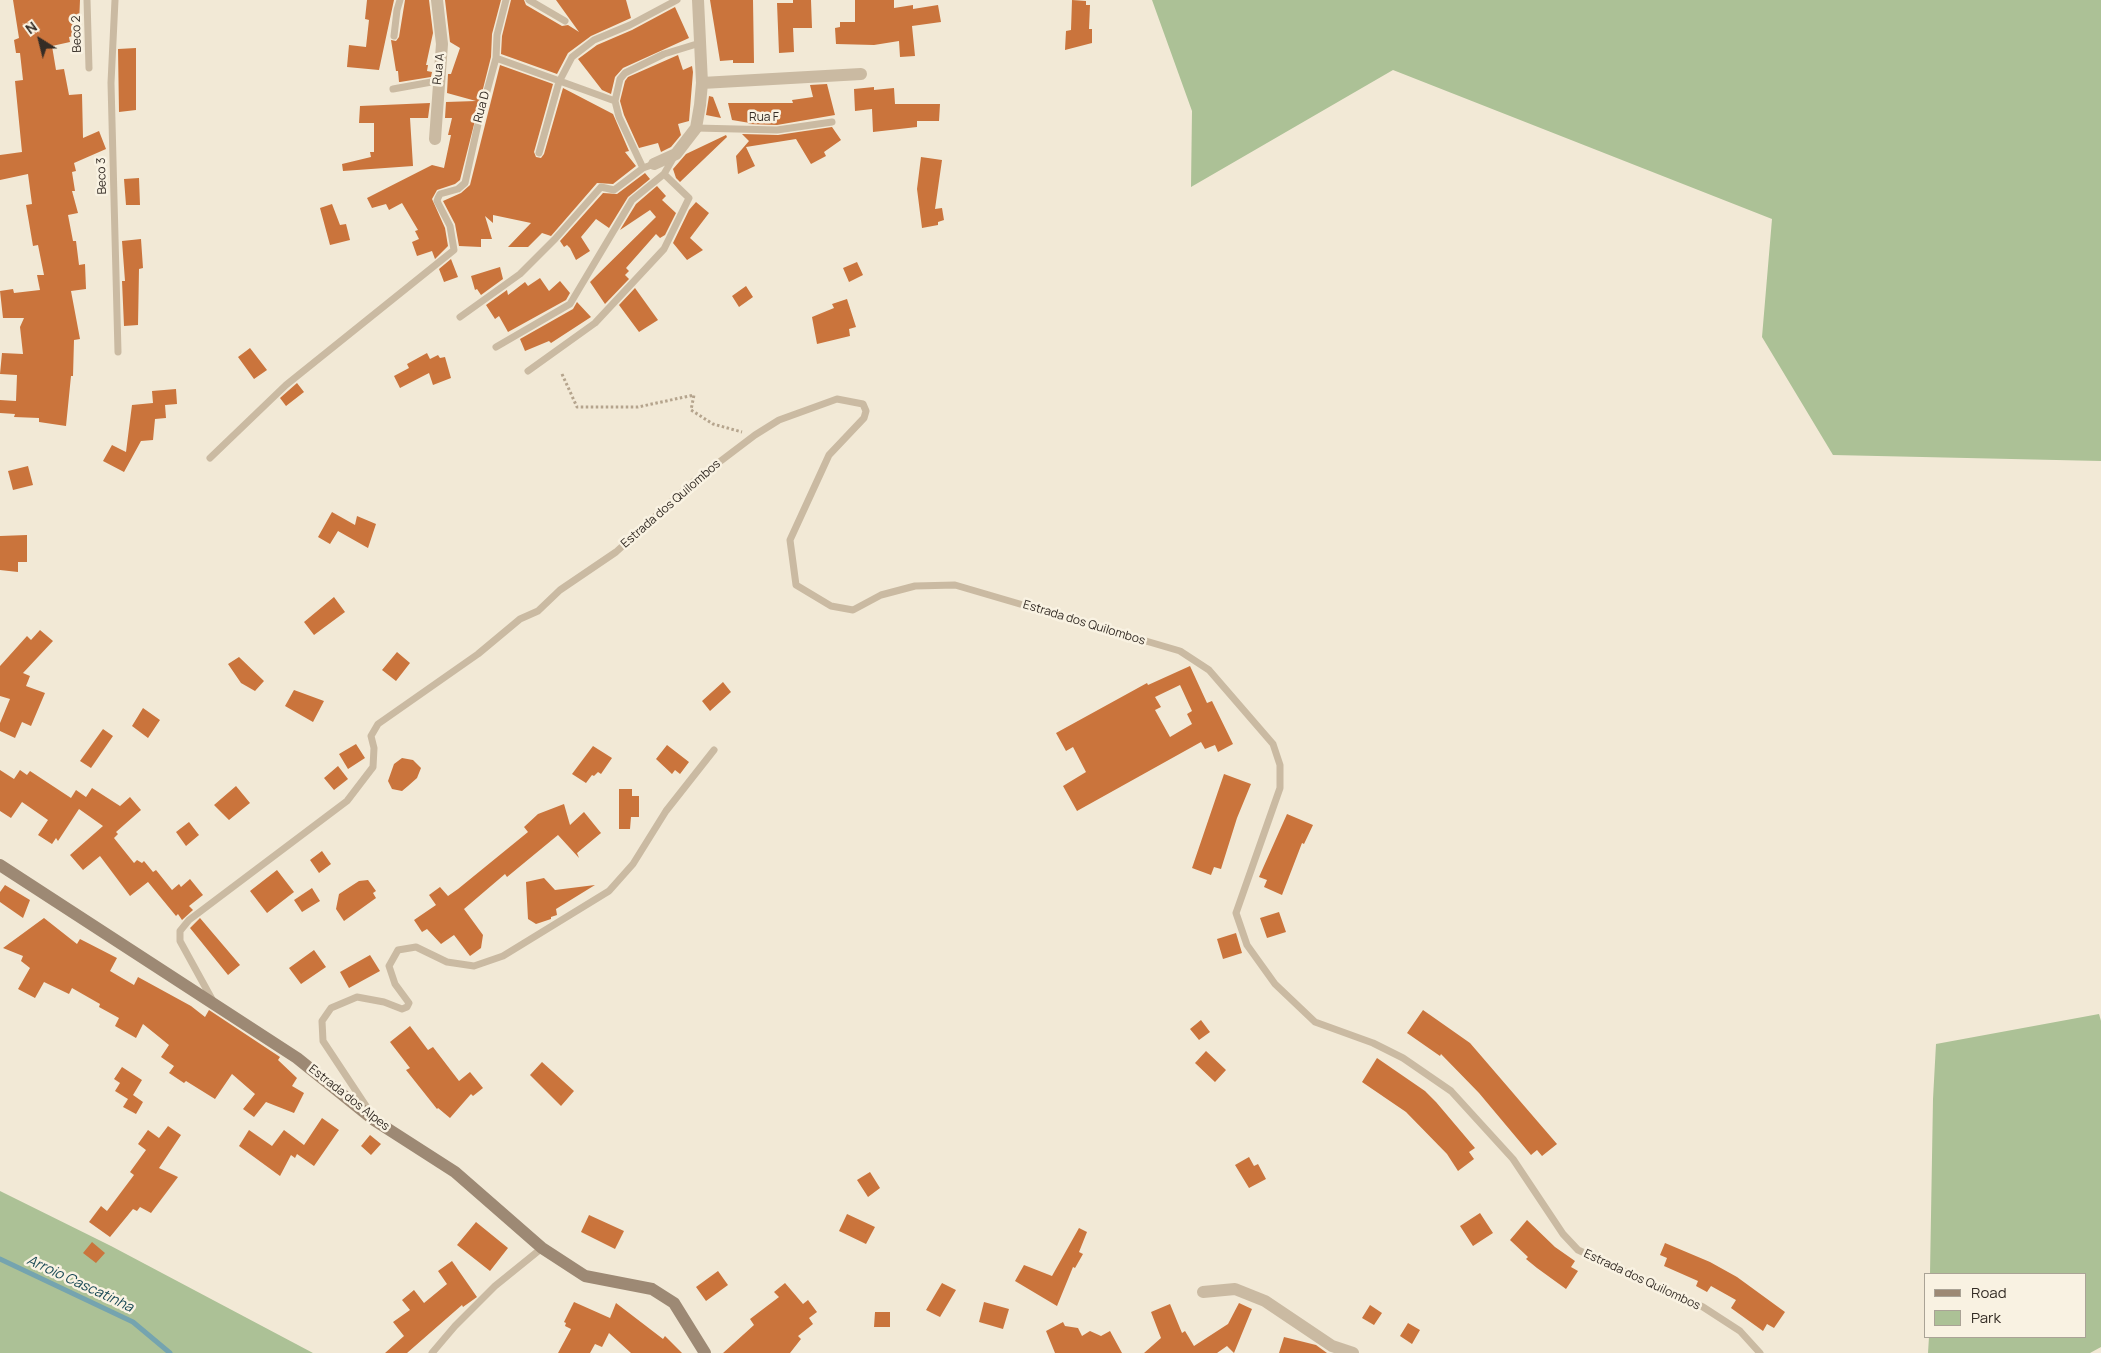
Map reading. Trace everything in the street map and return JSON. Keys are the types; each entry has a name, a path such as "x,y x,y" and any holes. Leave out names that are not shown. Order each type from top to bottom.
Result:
{"street":[{"name":"Rua A","path":"435,139 437,81 442,44 437,0"},
{"path":"649,166 676,154 696,128 702,83 698,0"},
{"path":"702,83 861,74"},
{"name":"Estrada dos Alpes","path":"0,865 215,1004 319,1074 374,1120 455,1172 542,1248 585,1276 652,1289 674,1303 705,1353"},
{"path":"1203,1292 1235,1290 1265,1301 1333,1349 1353,1353"}],"lane":[{"name":"Beco 2","path":"87,0 90,68"},
{"name":"Beco 3","path":"115,0 111,83 118,352"},
{"path":"394,36 400,0"},
{"name":"Rua D","path":"210,458 286,385 454,250 450,226 437,201 440,194 458,189 465,183 478,124 496,58 497,35 506,0"},
{"path":"529,0 566,21"},
{"path":"539,153 559,82 572,57 594,40 630,25 677,0"},
{"path":"460,316 520,274 601,188 614,190 649,166 619,117 615,101 620,79 626,73 664,54 700,43"},
{"path":"496,58 615,101"},
{"path":"393,89 437,81"},
{"name":"Rua F","path":"696,128 777,130 832,122"},
{"path":"496,348 570,304 632,200 664,174 676,154"},
{"path":"528,371 595,323 664,249 689,198 664,174"},
{"name":"Estrada dos Quilombos","path":"215,1004 180,941 180,931 189,920 347,801 373,767 374,748 371,736 378,724 478,654 520,619 538,611 560,590 616,552 693,482 779,420 837,399 863,404 866,411 864,418 829,455 790,540 796,585 831,606 853,610 881,595 915,586 955,585 1180,652 1209,670 1273,744 1280,765 1280,788 1236,913 1247,945 1275,984 1315,1022 1373,1043 1403,1058 1451,1091 1513,1159 1563,1234 1578,1250 1703,1308 1740,1331 1760,1353"},
{"path":"374,1120 370,1109 323,1041 322,1021 331,1008 357,997 384,1002 402,1009 406,1008 409,1003 395,984 389,966 398,950 416,947 447,962 474,966 503,956 609,891 633,864 666,811 714,750"},
{"path":"432,1353 455,1326 495,1286 542,1248"}],"path":[{"path":"562,374 577,408 638,406 694,395 691,410 713,424 755,436"}],"green space":[{"path":"1152,0 2101,0 2101,461 1833,455 1762,337 1772,219 1393,70 1191,187 1192,111"},
{"path":"2099,1014 2101,1021 2101,1347 2090,1353 1928,1353 1929,1338 2086,1338 2086,1273 1930,1273 1933,1099 1936,1044"},
{"path":"0,1191 111,1246 313,1353 0,1353"}],"building":[{"path":"13,0 80,0 79,24 75,26 77,35 69,37 70,42 52,46 56,70 64,69 69,95 82,94 83,138 99,131 106,149 74,163 76,171 72,172 75,191 72,191 78,213 68,215 73,241 76,241 79,265 85,264 86,289 71,291 80,339 74,340 73,376 71,376 66,426 39,422 39,418 14,417 15,414 0,413 0,400 16,401 17,375 0,374 2,353 23,354 20,327 24,318 3,318 0,291 13,289 14,293 40,290 37,275 44,275 38,245 33,246 26,205 32,204 28,174 0,180 0,155 22,152 15,81 23,80 20,53 16,53 14,40 19,38"},
{"path":"367,0 394,0 379,70 347,67 349,45 366,47 369,20 365,19"},
{"path":"405,0 429,0 433,33 426,65 428,65 427,71 432,72 431,77 399,82 391,40 396,41 399,37"},
{"path":"445,0 501,0 492,34 491,57 460,180 455,184 437,190 432,199 445,228 448,246 435,259 432,251 417,256 412,242 419,239 415,231 418,230 402,203 389,210 386,204 372,208 367,198 432,165 444,168 451,135 448,135 452,118 445,118 446,102 476,101 447,93 448,74 451,74 460,48 450,42"},
{"path":"511,0 524,0 526,5 562,26 568,25 579,32 556,0 626,0 631,18 591,36 568,53 557,74 501,54 502,36"},
{"path":"710,0 753,0 754,63 733,63 733,60 720,61"},
{"path":"793,0 811,0 812,28 793,28 794,52 779,53 777,3 793,3"},
{"path":"855,0 894,0 894,8 913,5 913,9 938,5 941,22 912,26 915,56 900,57 899,41 874,45 836,44 835,28 840,27 840,22 855,22"},
{"path":"1072,0 1086,1 1086,5 1090,5 1089,29 1092,29 1092,43 1065,50 1066,31 1071,30"},
{"path":"675,7 689,38 623,68 615,77 611,94 602,90 578,59 597,45 632,30"},
{"path":"136,48 136,110 119,112 118,49"},
{"path":"678,55 683,70 692,66 693,72 689,121 678,124 681,135 671,147 661,152 658,143 639,148 624,115 620,101 625,81 628,77"},
{"path":"500,65 553,84 534,152 536,157 541,158 544,154 563,88 613,114 629,151 625,152 636,166 613,184 597,183 551,236 542,233 528,247 508,247 531,223 493,215 493,223 485,216 492,239 481,239 481,247 459,246 455,224 443,201 461,193 470,185"},
{"path":"827,84 835,115 777,125 748,124 750,123 732,120 728,103 793,103 792,100 813,97 810,85"},
{"path":"874,87 874,90 894,88 895,104 940,104 939,121 917,121 917,127 873,132 872,109 855,111 854,89"},
{"path":"709,96 713,97 721,118 706,115"},
{"path":"430,103 428,118 410,118 413,166 343,171 342,164 371,157 370,152 374,152 374,123 359,123 360,106"},
{"path":"832,127 841,140 824,152 826,156 811,164 796,139 746,147 755,166 738,174 736,156 749,141 742,134 778,135"},
{"path":"726,135 727,137 680,182 676,178 673,169 686,154"},
{"path":"921,157 942,160 935,209 942,208 944,220 938,222 938,225 922,228 917,189"},
{"path":"645,173 650,179 628,197 609,228 596,219 581,237 590,251 576,260 570,248 567,245 564,247 560,241 603,193 617,194"},
{"path":"139,178 140,205 126,205 124,179"},
{"path":"657,186 666,196 662,200 676,213 665,235 660,238 656,234 626,268 629,271 625,275 629,279 605,304 590,282 656,217 650,210 620,230 636,204"},
{"path":"696,202 709,213 690,238 703,250 687,260 673,243 689,210"},
{"path":"332,204 340,225 346,224 350,240 330,245 320,208"},
{"path":"141,239 143,268 139,269 138,325 124,326 122,281 125,281 122,241"},
{"path":"451,259 458,277 444,282 439,269"},
{"path":"857,262 863,275 849,282 843,268"},
{"path":"500,267 503,279 481,295 477,289 475,290 471,276"},
{"path":"540,278 549,291 560,281 570,293 566,300 508,332 499,316 495,319 486,305 507,290 508,295 525,282 528,286"},
{"path":"746,286 753,297 739,307 732,296"},
{"path":"635,288 658,320 639,332 619,305"},
{"path":"847,299 856,327 849,329 850,336 817,344 812,317 834,308 832,304"},
{"path":"577,302 591,317 551,343 549,341 525,351 520,339 573,309"},
{"path":"250,348 267,370 254,379 238,357"},
{"path":"427,353 430,359 438,355 440,358 445,357 451,378 433,385 429,373 400,388 394,376 409,368 407,364"},
{"path":"297,383 304,392 286,406 280,398"},
{"path":"176,389 177,404 165,405 166,418 155,419 153,440 141,441 124,472 103,461 112,445 126,452 132,405 153,403 152,391"},
{"path":"28,466 33,485 13,490 8,471"},
{"path":"332,512 355,525 357,516 376,524 368,548 338,531 330,544 318,537"},
{"path":"27,535 27,562 18,562 18,572 0,570 0,536"},
{"path":"334,597 345,612 314,635 304,622"},
{"path":"40,630 53,641 23,673 30,676 26,686 45,693 31,726 22,722 15,738 0,731 0,723 10,699 0,696 0,666 27,636 31,640"},
{"path":"397,652 410,663 396,681 382,670"},
{"path":"239,657 264,681 255,691 241,683 228,664"},
{"path":"1190,666 1207,703 1212,701 1233,744 1218,752 1215,745 1205,749 1201,742 1077,811 1063,786 1086,772 1073,747 1066,751 1056,733 1147,683 1148,685","holes":["1180,685 1192,711 1187,714 1192,724 1170,737 1155,710 1161,707 1155,697"]},
{"path":"723,682 731,692 710,711 702,701"},
{"path":"294,690 324,701 313,722 285,706"},
{"path":"143,708 160,720 148,738 132,726"},
{"path":"103,729 113,736 91,768 80,761"},
{"path":"356,744 365,758 348,769 339,754"},
{"path":"667,745 689,762 680,774 675,770 672,774 656,759"},
{"path":"593,746 612,758 601,774 598,772 594,776 592,775 586,783 572,774"},
{"path":"402,758 413,760 421,768 417,778 402,791 392,789 388,781 394,764"},
{"path":"338,766 348,779 334,790 324,778"},
{"path":"0,770 14,779 20,770 27,775 30,771 71,798 76,790 86,797 92,788 120,806 130,797 141,810 116,832 118,834 114,838 134,863 137,860 142,863 144,861 153,872 156,870 172,890 179,884 181,887 190,879 203,895 189,906 193,910 182,920 178,914 176,916 148,882 130,896 100,856 83,870 70,855 103,826 79,809 58,841 56,838 52,844 38,835 48,820 22,802 11,818 0,811"},
{"path":"1224,774 1251,784 1237,818 1221,869 1214,867 1211,875 1192,868"},
{"path":"236,786 250,803 229,820 214,805"},
{"path":"619,789 632,789 632,796 639,796 639,817 631,817 630,829 619,829"},
{"path":"564,804 570,825 584,812 601,833 577,853 579,858 558,835 507,877 505,874 464,909 483,935 481,948 470,956 454,935 441,944 427,929 422,932 414,920 436,905 429,895 440,887 448,896 528,832 524,827 538,814"},
{"path":"1287,814 1313,825 1304,844 1302,843 1282,895 1264,887 1267,880 1259,877"},
{"path":"189,822 199,835 186,846 176,832"},
{"path":"322,851 331,864 319,873 310,860"},
{"path":"277,870 294,892 267,913 250,891"},
{"path":"544,878 555,890 595,885 556,909 557,915 551,917 551,919 536,924 528,919 526,882"},
{"path":"368,880 376,891 373,893 376,898 344,921 336,909 339,894 359,881"},
{"path":"5,885 30,900 23,918 0,902 0,892"},
{"path":"312,888 320,901 302,912 294,900"},
{"path":"1279,912 1286,932 1267,938 1260,918"},
{"path":"44,918 77,944 80,939 117,958 110,971 134,985 138,977 191,1006 205,1017 209,1010 280,1057 278,1060 297,1078 292,1086 304,1093 294,1113 266,1102 254,1117 243,1109 255,1094 232,1074 215,1099 186,1081 184,1083 169,1073 174,1066 161,1057 169,1045 143,1024 136,1038 115,1026 119,1018 99,1007 100,1004 72,988 69,994 44,982 35,998 18,989 30,968 21,961 23,956 3,948"},
{"path":"200,918 240,965 228,975 190,928"},
{"path":"1236,933 1242,953 1223,959 1217,939"},
{"path":"314,950 326,967 301,984 289,968"},
{"path":"370,955 380,971 349,988 340,972"},
{"path":"1423,1010 1470,1043 1557,1144 1542,1156 1537,1150 1531,1155 1479,1093 1441,1054 1440,1056 1407,1033"},
{"path":"1201,1020 1210,1032 1199,1040 1190,1029"},
{"path":"410,1026 428,1050 433,1047 459,1081 470,1072 483,1088 473,1096 471,1094 450,1118 437,1109 406,1070 410,1068 390,1042"},
{"path":"1206,1051 1226,1070 1215,1082 1195,1063"},
{"path":"1377,1058 1425,1091 1436,1102 1475,1148 1469,1152 1474,1159 1458,1171 1447,1154 1406,1112 1362,1082"},
{"path":"542,1062 574,1091 561,1106 530,1075"},
{"path":"122,1067 142,1080 133,1095 143,1102 136,1114 123,1107 128,1099 115,1091 120,1083 114,1079"},
{"path":"322,1118 339,1130 314,1166 297,1154 295,1158 291,1155 280,1176 239,1146 249,1130 272,1146 284,1130 304,1145"},
{"path":"168,1126 181,1135 159,1168 178,1177 151,1213 140,1207 137,1211 133,1209 110,1237 89,1222 101,1206 107,1211 134,1175 130,1172 146,1150 138,1144 148,1130 159,1138"},
{"path":"370,1135 381,1144 371,1155 361,1146"},
{"path":"1249,1157 1254,1166 1258,1164 1266,1179 1249,1188 1235,1165"},
{"path":"870,1172 880,1188 868,1197 857,1180"},
{"path":"1480,1213 1493,1233 1473,1246 1460,1226"},
{"path":"847,1214 875,1227 866,1244 839,1231"},
{"path":"589,1215 624,1231 615,1249 581,1232"},
{"path":"1527,1220 1555,1247 1575,1261 1571,1267 1578,1271 1566,1289 1526,1259 1528,1257 1510,1240"},
{"path":"476,1222 508,1248 490,1271 457,1245"},
{"path":"1079,1228 1087,1232 1079,1252 1083,1254 1075,1268 1073,1267 1057,1306 1015,1281 1024,1265 1052,1276"},
{"path":"92,1242 105,1253 96,1263 83,1253"},
{"path":"1665,1243 1710,1262 1737,1277 1785,1312 1774,1328 1767,1324 1763,1331 1731,1308 1736,1300 1711,1286 1707,1292 1696,1286 1698,1281 1664,1266 1667,1258 1660,1255"},
{"path":"452,1261 477,1297 463,1307 462,1305 407,1353 385,1353 404,1336 393,1322 410,1310 402,1300 414,1290 424,1303 447,1284 438,1271"},
{"path":"718,1271 728,1285 706,1301 696,1287"},
{"path":"785,1283 803,1304 808,1300 817,1312 809,1318 813,1324 798,1336 801,1339 790,1353 723,1353 754,1325 750,1319 779,1297 774,1292"},
{"path":"942,1283 956,1290 940,1317 926,1310"},
{"path":"574,1302 610,1318 616,1303 663,1339 665,1336 682,1353 631,1353 609,1333 602,1347 595,1344 590,1353 558,1353 571,1329 565,1326 566,1323 564,1322"},
{"path":"984,1302 1009,1309 1003,1329 979,1322"},
{"path":"1239,1303 1252,1309 1234,1353 1227,1346 1217,1353 1144,1353 1161,1338 1151,1312 1170,1304 1182,1333 1185,1331 1194,1346 1228,1324"},
{"path":"1370,1305 1382,1313 1374,1325 1362,1318"},
{"path":"875,1312 890,1312 890,1327 874,1327"},
{"path":"1063,1322 1065,1326 1078,1328 1082,1336 1090,1331 1101,1336 1110,1331 1122,1353 1055,1353 1046,1331"},
{"path":"1408,1323 1420,1330 1412,1344 1400,1336"},
{"path":"1284,1337 1316,1345 1327,1353 1279,1353"}],"waterway":[{"name":"Arroio Cascatinha","path":"0,1259 133,1322 170,1353"}]}
